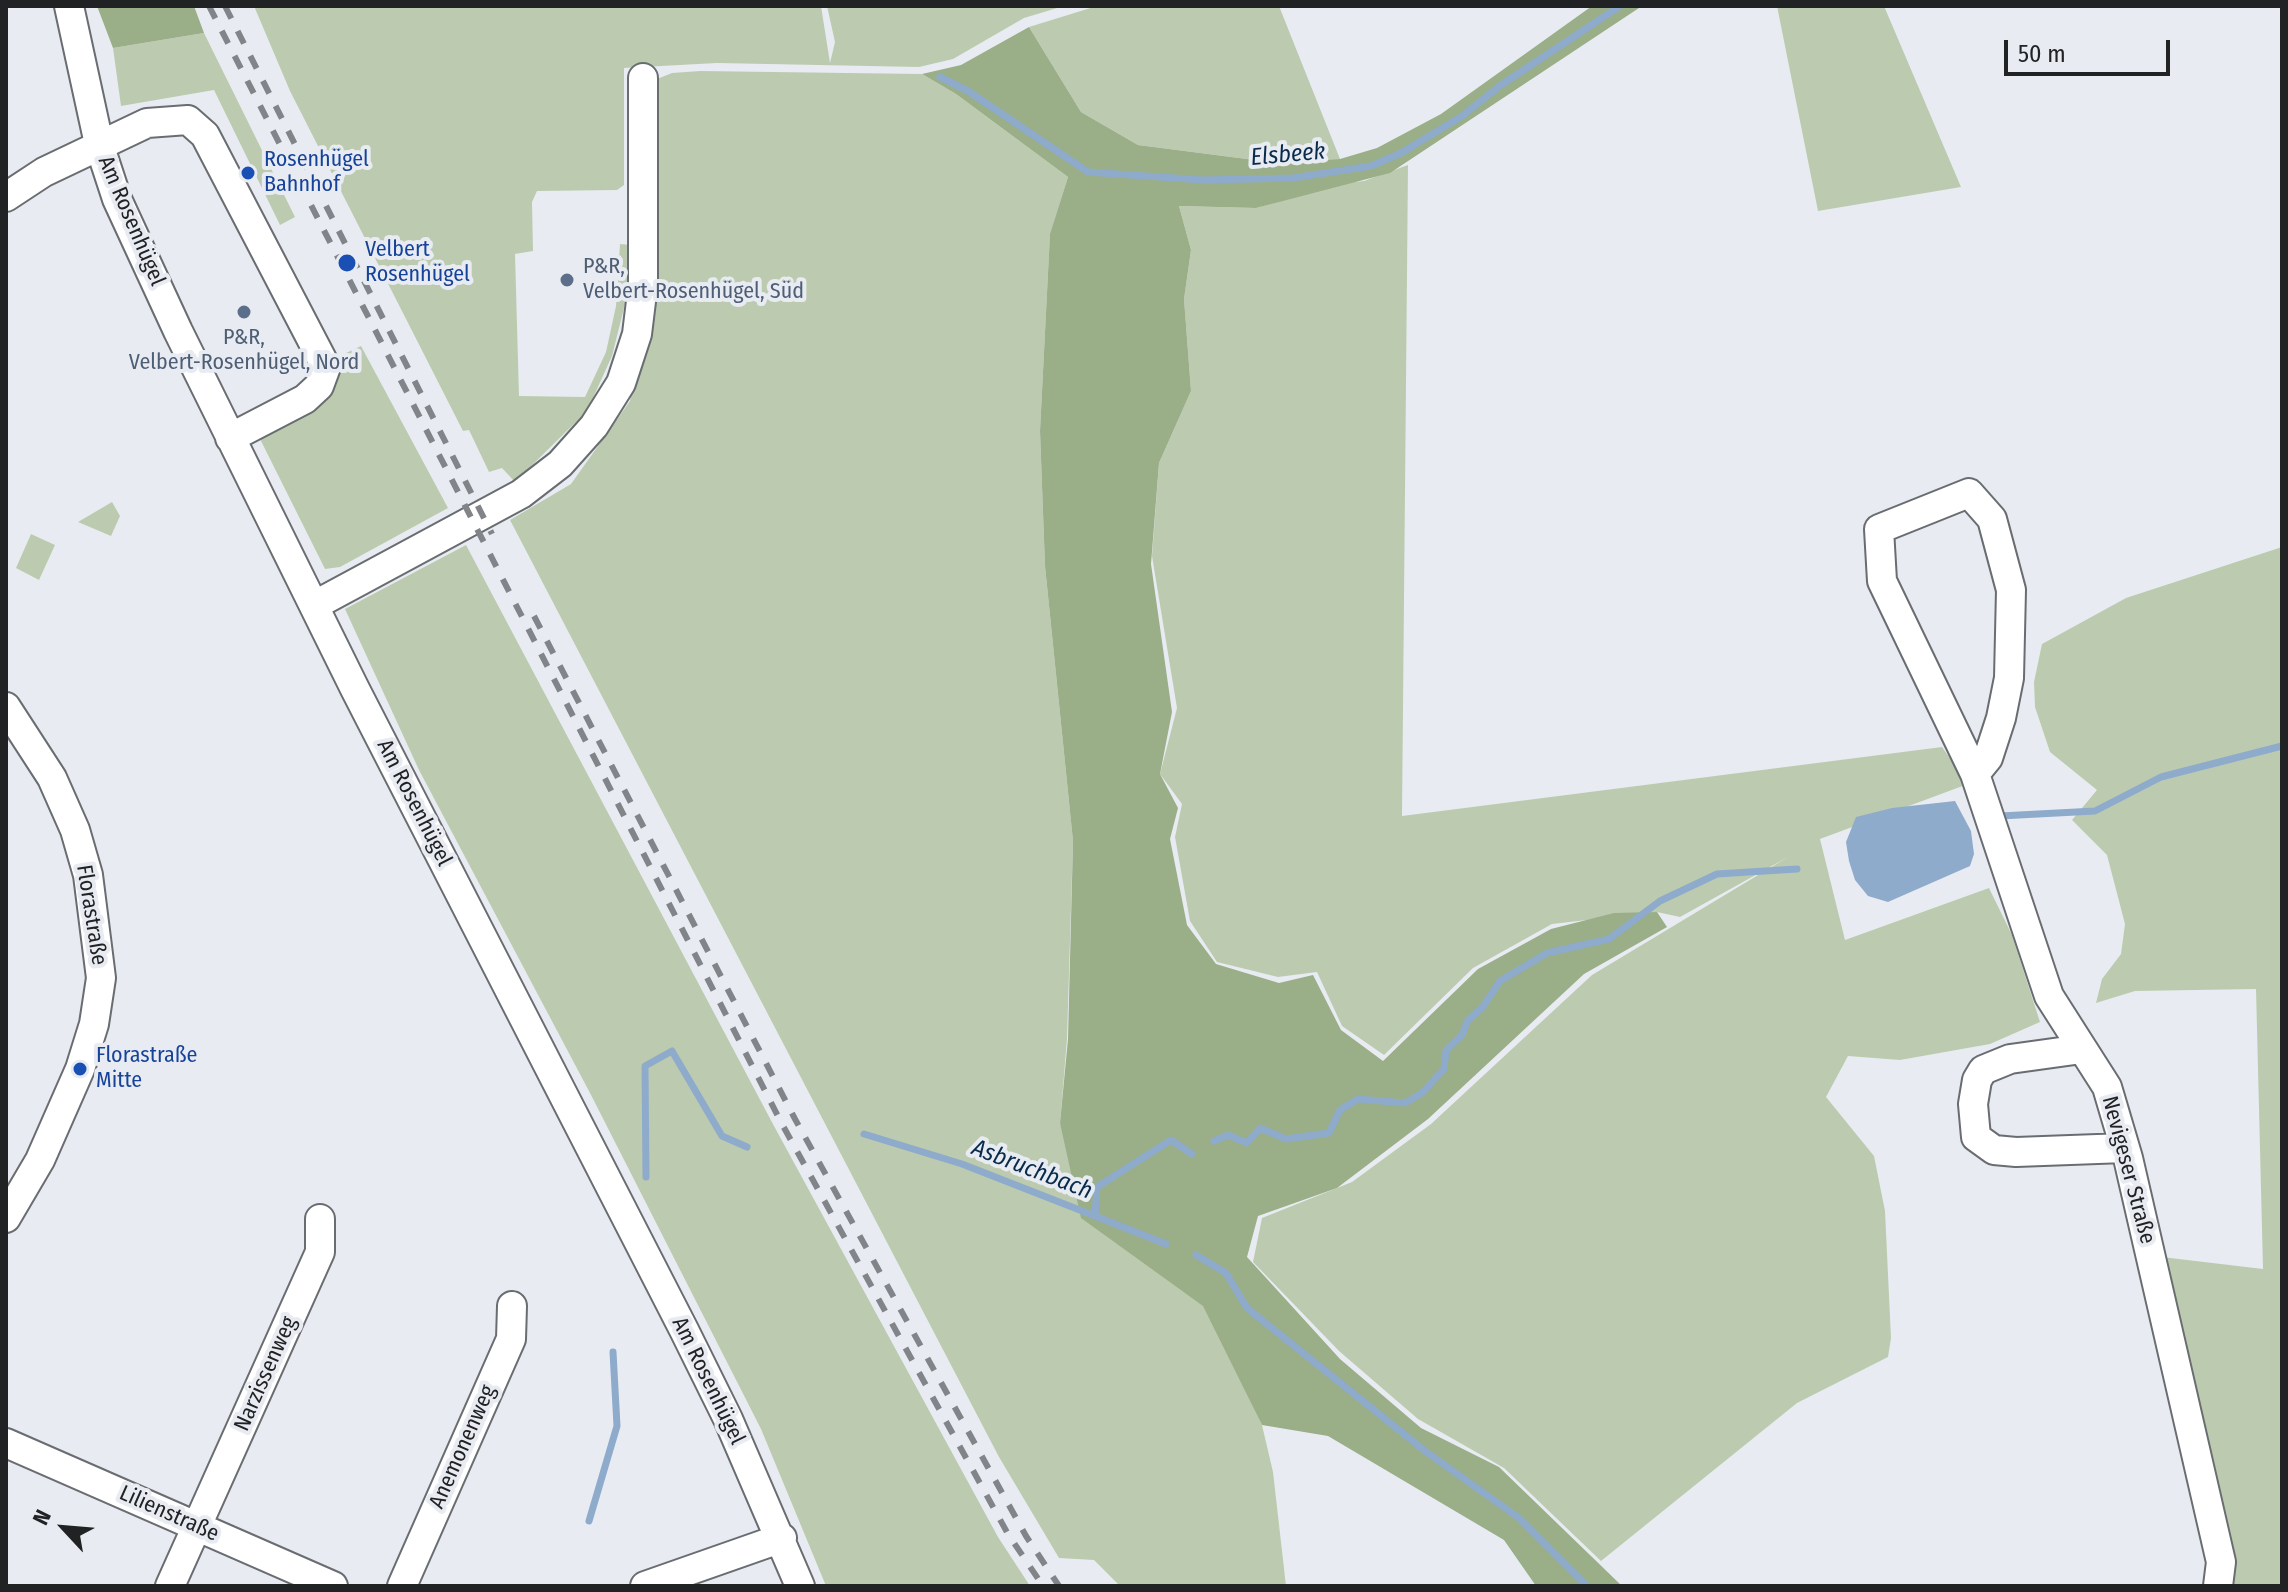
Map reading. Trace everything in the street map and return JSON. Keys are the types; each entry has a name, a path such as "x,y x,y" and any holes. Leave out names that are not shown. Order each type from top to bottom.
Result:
{"street":[{"name":"Am Rosenhügel","path":"69,6 99,144 117,199 230,438 690,1342 782,1538 800,1586"},
{"path":"315,605 521,494 560,464 594,426 621,383 637,334 643,285 643,78"},
{"path":"6,197 99,144 161,120 188,120 205,135 326,367 319,386 305,399 230,438"},
{"name":"Nevigeser Straße","path":"1975,774 1988,758 2001,718 2009,678 2011,590 1992,519 1969,493 1879,529 1882,581 1975,774 2049,996 2107,1087 2125,1148 2221,1562 2218,1586"},
{"name":"Florastraße","path":"6,707 52,778 75,830 88,875 101,978 94,1024 80,1069 40,1160 6,1218"},
{"path":"2082,1049 2010,1059 1983,1070 1977,1080 1973,1104 1976,1137 1994,1150 2016,1152 2125,1148"},
{"name":"Narzissenweg","path":"170,1586 320,1252 320,1219"},
{"name":"Anemonenweg","path":"402,1586 511,1339 512,1306"},
{"name":"Lilienstraße","path":"6,1443 333,1586"},
{"path":"645,1586 782,1538"}],"green space":[{"path":"97,6 194,6 204,33 113,48"},
{"path":"254,6 821,6 830,63 835,42 827,6 1064,6 1024,18 953,59 919,67 717,63 624,68 624,185 617,190 537,191 532,202 533,251 515,254 519,396 585,397 606,352 616,306 620,244 631,245 625,304 612,356 587,411 515,482 502,468 489,472 469,430 463,431 290,91"},
{"path":"1097,6 1279,6 1340,159 1270,162 1138,145 1081,112 1029,27"},
{"path":"1592,6 1642,6 1390,173 1256,208 1179,206 1191,250 1184,299 1191,391 1159,463 1151,564 1172,712 1160,774 1178,808 1170,839 1187,925 1216,964 1279,983 1313,975 1341,1030 1383,1061 1478,969 1551,929 1614,913 1657,912 1667,927 1584,974 1428,1119 1337,1188 1258,1216 1247,1257 1340,1359 1421,1428 1499,1467 1622,1586 1536,1586 1504,1540 1328,1436 1262,1425 1203,1306 1081,1218 1060,1123 1068,1039 1073,841 1045,566 1040,431 1050,234 1068,177 956,94 922,74 961,65 1029,27 1081,112 1138,145 1270,162 1340,159 1377,148 1441,114"},
{"path":"1777,6 1884,6 1961,187 1818,211"},
{"path":"204,33 295,217 280,225 214,90 121,106 113,48"},
{"path":"672,73 922,74 956,94 1068,177 1050,235 1040,431 1045,566 1073,841 1067,1039 1060,1124 1204,1306 1237,1372 1262,1425 1273,1472 1286,1586 1120,1586 1094,1560 1059,1558 999,1457 510,520 571,484 630,401 654,258 657,79"},
{"path":"1408,165 1402,816 1942,747 1968,784 1820,839 1845,940 1989,888 2012,935 2040,1022 1990,1044 1900,1060 1848,1056 1826,1097 1874,1156 1885,1211 1891,1338 1888,1357 1797,1403 1601,1561 1504,1468 1418,1419 1339,1351 1253,1262 1262,1218 1352,1182 1431,1124 1592,975 1788,857 1680,917 1657,912 1552,924 1473,968 1384,1055 1342,1026 1317,972 1278,977 1217,962 1190,921 1175,837 1182,804 1160,774 1177,708 1152,556 1159,463 1191,391 1184,299 1191,250 1179,206 1256,208 1344,183 1364,181"},
{"path":"361,346 448,508 340,567 325,569 259,437 334,388 344,354"},
{"path":"112,502 120,516 111,536 78,522"},
{"path":"31,534 55,545 39,580 16,568"},
{"path":"466,545 774,1126 998,1537 1030,1586 826,1586 761,1429 590,1093 419,770 345,609"},
{"path":"2282,547 2282,1586 2234,1586 2162,1257 2263,1269 2256,989 2135,991 2096,1003 2102,979 2121,954 2125,924 2107,855 2072,820 2097,790 2050,752 2035,707 2034,682 2042,644 2126,598"}],"water":[{"path":"1955,801 1971,831 1974,854 1970,866 1888,902 1868,896 1855,880 1846,842 1856,817 1892,808"}],"waterway":[{"name":"Elsbeek","path":"940,77 968,91 1088,172 1203,180 1293,178 1371,166 1401,153 1462,116 1501,85 1620,6"},
{"name":"Asbruchbach","path":"2000,816 2095,811 2161,777 2282,746"},
{"name":"Asbruchbach","path":"1214,1141 1228,1135 1247,1143 1260,1128 1286,1139 1329,1133 1340,1110 1358,1099 1405,1103 1422,1093 1444,1069 1446,1050 1462,1035 1468,1020 1482,1008 1500,981 1547,953 1609,939 1660,901 1717,874 1797,869"},
{"name":"Asbruchbach","path":"646,1177 645,1066 672,1051 722,1136 747,1147"},
{"name":"Asbruchbach","path":"864,1134 962,1164 1095,1216 1097,1187 1171,1140 1192,1154"},
{"path":"1095,1216 1166,1244"},
{"path":"1196,1255 1226,1273 1247,1308 1425,1451 1519,1518 1587,1586"},
{"name":"Asbruchbach","path":"589,1521 617,1426 613,1352"}],"railway":[{"path":"209,6 782,1124 1008,1534 1043,1586"},
{"path":"225,6 492,534"},
{"path":"534,616 795,1119 1026,1536 1059,1586"}],"place":[{"name":"Rosenhügel Bahnhof","path":"248,173"},
{"name":"Velbert Rosenhügel","path":"347,263"},
{"name":"P&R, Velbert-Rosenhügel, Süd","path":"567,280"},
{"name":"P&R, Velbert-Rosenhügel, Nord","path":"244,312"},
{"name":"Florastraße Mitte","path":"80,1069"}]}
